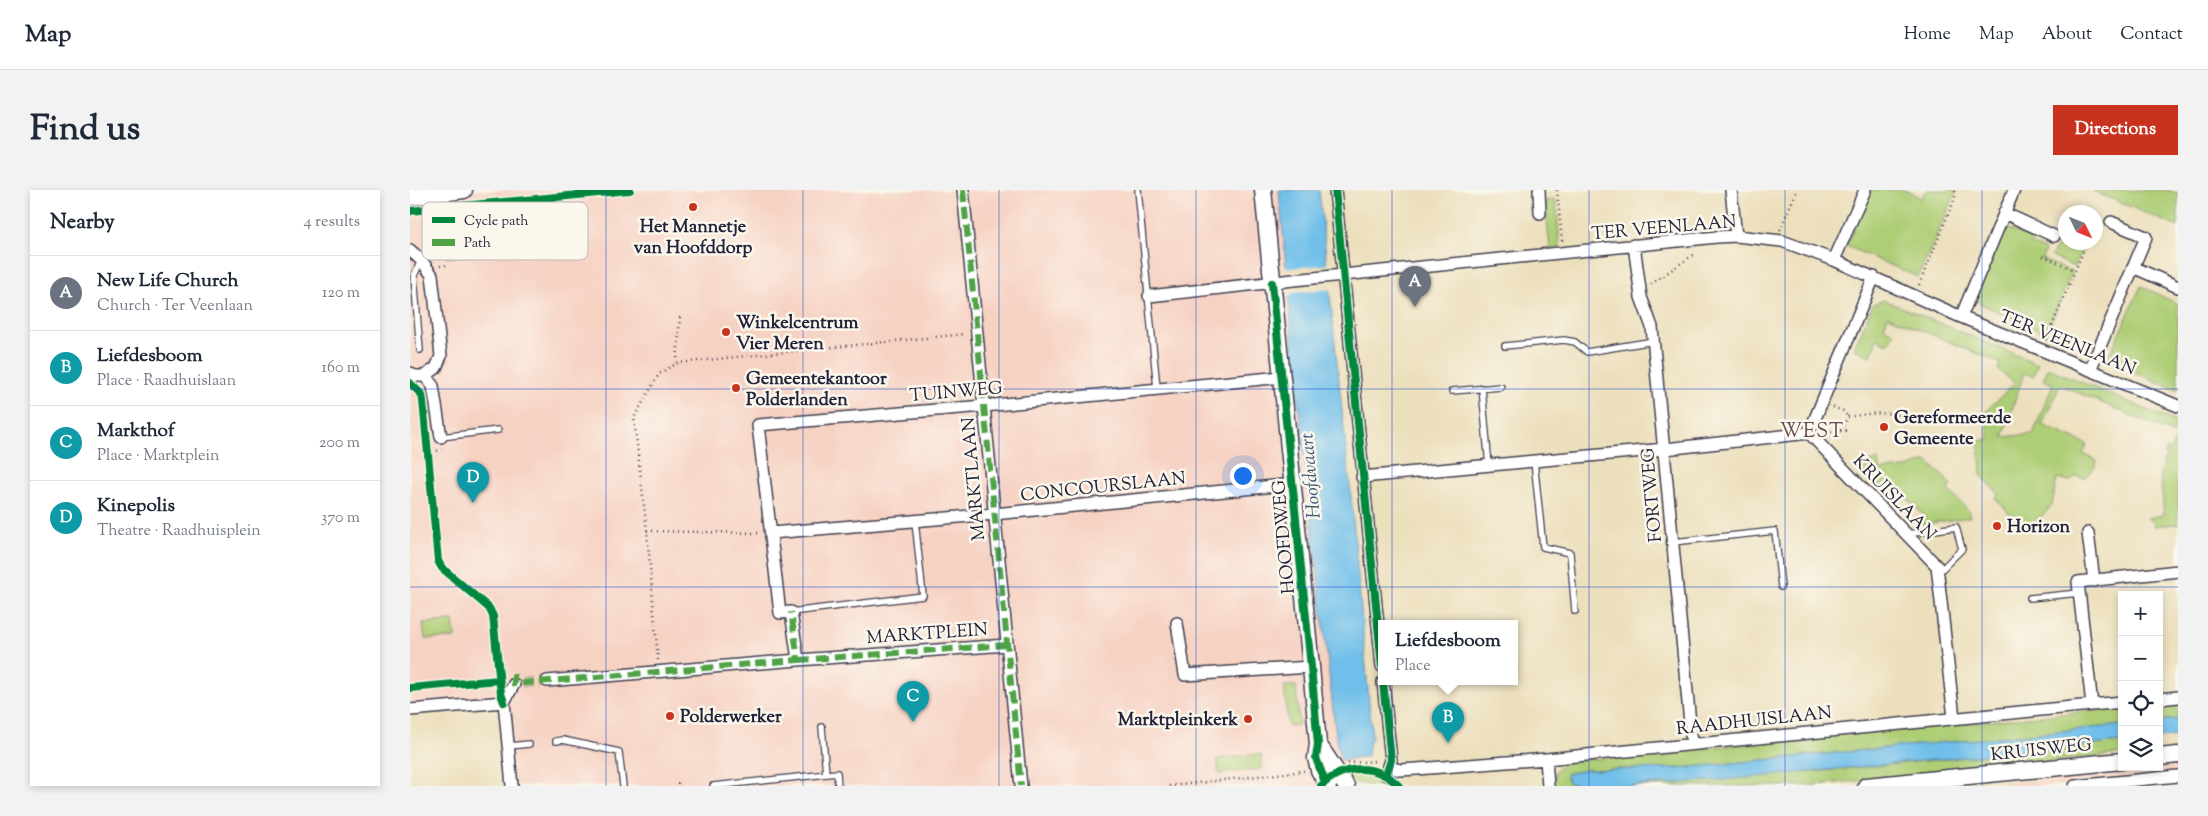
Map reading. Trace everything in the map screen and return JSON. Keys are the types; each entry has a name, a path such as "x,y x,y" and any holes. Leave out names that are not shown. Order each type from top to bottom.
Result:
{"street":[{"path":"410,197 464,190"},
{"name":"MARKTLAAN","path":"963,190 1007,645"},
{"name":"HOOFDWEG","path":"1263,190 1278,282 1282,377 1318,744 1332,776"},
{"path":"1335,190 1338,275 1378,628"},
{"path":"1538,190 1540,213"},
{"path":"1731,190 1736,236"},
{"path":"1834,260 1865,190"},
{"path":"1961,317 2014,190"},
{"path":"2004,213 2054,236"},
{"path":"2090,370 2146,237 2111,222"},
{"name":"TER VEENLAAN","path":"1149,296 1717,237 1736,236 1775,239 1834,260 1961,317 2178,406"},
{"name":"FORTWEG","path":"1634,246 1640,292 1652,327 1654,341 1692,744"},
{"path":"410,250 421,260 432,275 441,356 436,368 426,376 421,377 410,374"},
{"path":"2133,267 2178,287"},
{"path":"1362,477 1534,462 1809,433 1874,277"},
{"path":"426,376 433,386 441,437"},
{"name":"TUINWEG","path":"771,534 758,425 984,406 1282,377"},
{"name":"KRUISLAAN","path":"1809,433 1937,566 1954,718"},
{"name":"CONCOURSLAAN","path":"771,534 1294,484"},
{"path":"2088,533 2094,580"},
{"path":"771,534 780,613 791,612 798,660"},
{"path":"2092,706 2078,582 2178,571"},
{"path":"1177,623 1185,675 1311,667"},
{"name":"MARKTPLEIN","path":"547,681 1007,645 1021,786"},
{"path":"512,786 504,702 517,680"},
{"path":"1383,685 1389,767"},
{"path":"2163,699 2178,697"},
{"path":"410,710 504,702"},
{"name":"RAADHUISLAAN","path":"1389,767 1400,770 1546,759 2118,703"},
{"path":"2163,757 2178,755"},
{"path":"1546,759 1548,786"},
{"name":"KRUISWEG","path":"1866,786 1960,781 2118,761"},
{"path":"2076,786 2178,776"}],"lane":[{"path":"1138,190 1157,388"},
{"path":"420,350 412,274 421,260"},
{"path":"1504,346 1564,340 1575,342 1587,352 1654,341"},
{"path":"1452,391 1502,386"},
{"path":"1482,388 1489,466"},
{"path":"441,437 498,430"},
{"path":"1534,462 1543,547 1570,553 1576,611"},
{"path":"791,612 923,596 915,521"},
{"path":"1907,534 1956,527 1962,549 1938,573"},
{"path":"1673,542 1775,531 1781,587"},
{"path":"2030,598 2079,593"},
{"path":"822,727 826,774"},
{"path":"556,741 562,740 619,752 623,786"},
{"path":"509,746 529,744"},
{"path":"713,786 837,773 838,786"}],"path":[{"path":"1557,190 1564,254"},
{"path":"1775,239 1797,190"},
{"path":"1914,295 1956,198 1955,190"},
{"path":"1640,292 1717,237"},
{"path":"2042,350 2083,250"},
{"path":"2043,256 2075,270"},
{"path":"678,363 680,315"},
{"path":"659,671 647,531 634,418 659,374 678,363 976,333"},
{"path":"1822,402 1842,411 1848,417"},
{"path":"1848,417 1894,412 1928,423"},
{"path":"1840,431 1848,417"},
{"path":"1809,433 1850,430"},
{"path":"426,444 428,462"},
{"path":"647,531 771,534"},
{"path":"1332,776 1345,770 1389,767"},
{"path":"1169,786 1332,776 1389,767"}],"shaded area":[{"path":"410,190 1299,190 1355,786 515,786 505,701 410,710"},
{"path":"2178,765 2178,786 1982,786 2122,771 2163,771 2163,767"}],"green space":[{"path":"1872,190 1905,190 1922,198 1926,190 1957,190 1918,277 1846,246"},
{"path":"2091,190 2169,190 2178,194 2178,227"},
{"path":"1556,200 1560,248 1550,249 1545,201"},
{"path":"2005,227 2033,240 2031,244 2045,250 2042,259 2072,272 2046,334 1975,301"},
{"path":"2058,242 2058,250 2082,250 2074,267 2052,257"},
{"path":"2141,286 2178,304 2178,391 2107,360"},
{"path":"1884,300 2038,364 2033,376 2024,373 2003,437 2033,434 2053,384 2043,380 2048,368 2178,423 2178,524 2154,526 2154,522 2147,518 2164,515 2160,472 2167,454 2164,453 2166,449 2170,451 2177,435 2060,385 2042,425 2087,444 2083,454 2097,461 2094,468 2084,478 2076,476 2071,481 2057,478 2052,506 2030,527 2023,527 1995,498 1999,494 1981,475 1979,441 1989,439 1986,411 2015,383 1998,370 2000,363 1888,316 1884,327 1894,333 1888,344 1877,339 1871,356 1854,349 1873,304"},
{"path":"1878,460 1880,470 1907,468 1927,461 1952,485 1948,490 1968,510 1970,517 1917,525 1925,517 1896,487 1887,495 1859,467 1859,464"},
{"path":"453,621 455,638 425,639 423,623"},
{"path":"1284,686 1296,686 1299,725 1288,726"},
{"path":"2178,702 2178,719 2163,721 2163,704"},
{"path":"2118,708 2118,725 1681,768 1586,770 1566,774 1812,772 2118,742 2118,754 1806,786 1554,786 1555,772 1560,766 1573,761"},
{"path":"1261,754 1262,769 1219,774 1217,759"},
{"path":"1355,771 1382,777 1395,786 1360,783 1343,775"}],"water":[{"name":"Hoofdvaart","path":"1279,190 1319,190 1352,506 1372,736 1367,751 1368,756 1341,760 1337,745 1297,390"},
{"path":"2178,719 2178,736 2163,738 2163,721"},
{"path":"2118,725 2118,742 1723,780 1630,786 1568,783 1566,774 1586,770 1681,768"}],"pier":[{"path":"1329,261 1332,292 1329,289 1293,293 1286,299 1283,264 1288,268 1325,265"}],"tunnel":[{"path":"523,683 547,681"}],"marked path":[{"path":"963,190 1021,786"},
{"path":"514,674 514,684 798,660 791,612"},
{"path":"798,660 1007,645"}],"cycle path":[{"path":"504,202 630,190"},
{"path":"1335,190 1378,625"},
{"path":"410,211 422,210"},
{"path":"1272,283 1311,667 1318,744 1316,758 1325,782"},
{"path":"410,383 422,395 423,401 438,561 442,568 489,608 493,616 501,694 504,702"},
{"path":"410,688 499,680"},
{"path":"1383,685 1391,760 1386,775"},
{"path":"1321,786 1340,773 1360,769 1380,773 1390,778 1399,786"}],"place":[{"name":"Het Mannetje van Hoofddorp","path":"693,207"},
{"name":"New Life Church","path":"1415,307"},
{"name":"Winkelcentrum Vier Meren","path":"726,332"},
{"name":"Gemeentekantoor Polderlanden","path":"736,388"},
{"name":"Gereformeerde Gemeente","path":"1884,427"},
{"name":"Kinepolis","path":"473,503"},
{"name":"Horizon","path":"1997,526"},
{"name":"Polderwerker","path":"670,716"},
{"name":"Marktpleinkerk","path":"1248,719"},
{"name":"Markthof","path":"913,722"},
{"name":"Liefdesboom","path":"1448,743"}],"district":[{"name":"WEST","path":"1812,430"}]}
